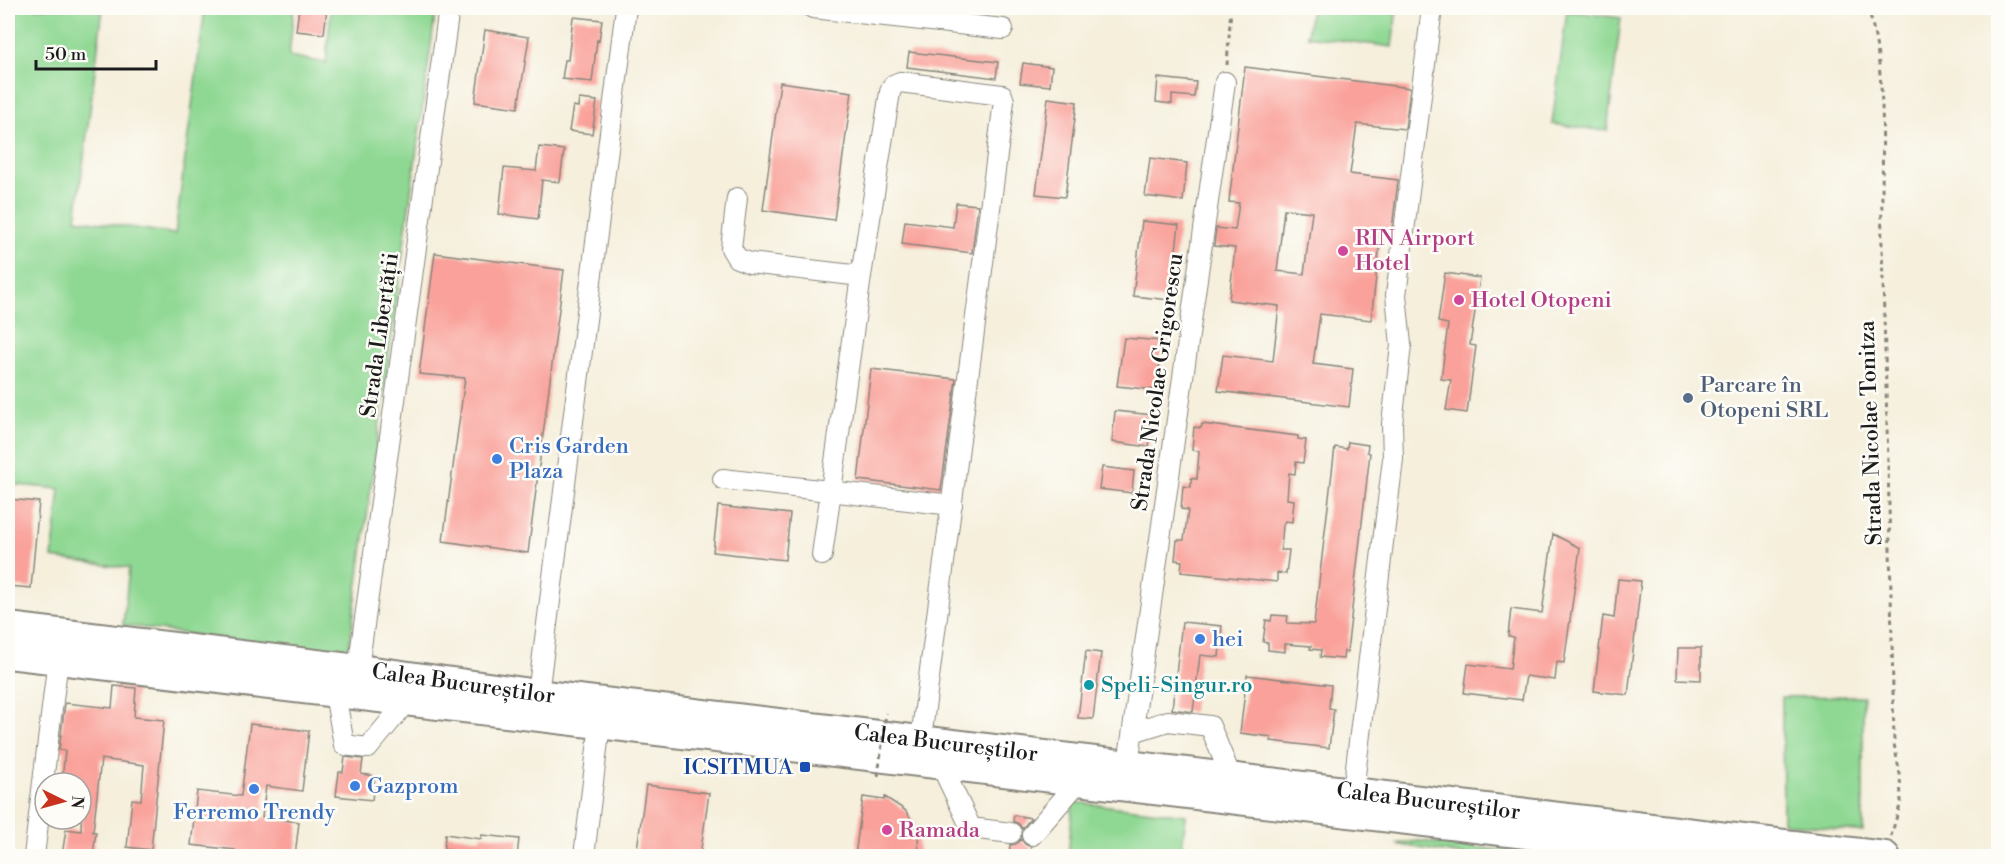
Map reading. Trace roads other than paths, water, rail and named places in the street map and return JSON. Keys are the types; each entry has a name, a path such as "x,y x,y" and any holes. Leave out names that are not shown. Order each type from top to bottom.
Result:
{"highway":[{"name":"Calea Bucureștilor","path":"8,627 358,669 538,694 1353,792 1887,850"},
{"name":"Calea Bucureștilor","path":"8,654 1710,856"}],"street":[{"name":"Strada Libertății","path":"358,669 449,8"},
{"path":"538,694 626,8"},
{"path":"813,8 1003,29"},
{"path":"1353,792 1393,459 1392,424 1401,345 1396,295 1432,8"},
{"path":"822,555 861,276 890,92 893,85 900,82 1002,95 1004,102 921,739"},
{"name":"Strada Nicolae Grigorescu","path":"1128,764 1226,82"},
{"path":"737,198 731,248 737,258 750,263 861,276"},
{"path":"723,479 952,505"},
{"path":"34,856 58,659"},
{"path":"335,693 344,745 368,748 408,701"},
{"path":"1132,732 1168,721 1210,726 1231,777"},
{"path":"584,856 600,724"},
{"path":"941,765 970,828 1011,833"},
{"path":"1032,835 1080,780"}],"place":[{"name":"RIN Airport Hotel","path":"1343,251"},
{"name":"Hotel Otopeni","path":"1459,300"},
{"name":"Parcare în Otopeni SRL","path":"1688,398"},
{"name":"Cris Garden Plaza","path":"497,459"},
{"name":"hei","path":"1200,639"},
{"name":"Speli-Singur.ro","path":"1089,685"},
{"name":"ICSITMUA","path":"805,767"},
{"name":"Gazprom","path":"355,786"},
{"name":"Ferremo Trendy","path":"254,789"},
{"name":"Ramada","path":"887,830"}]}
